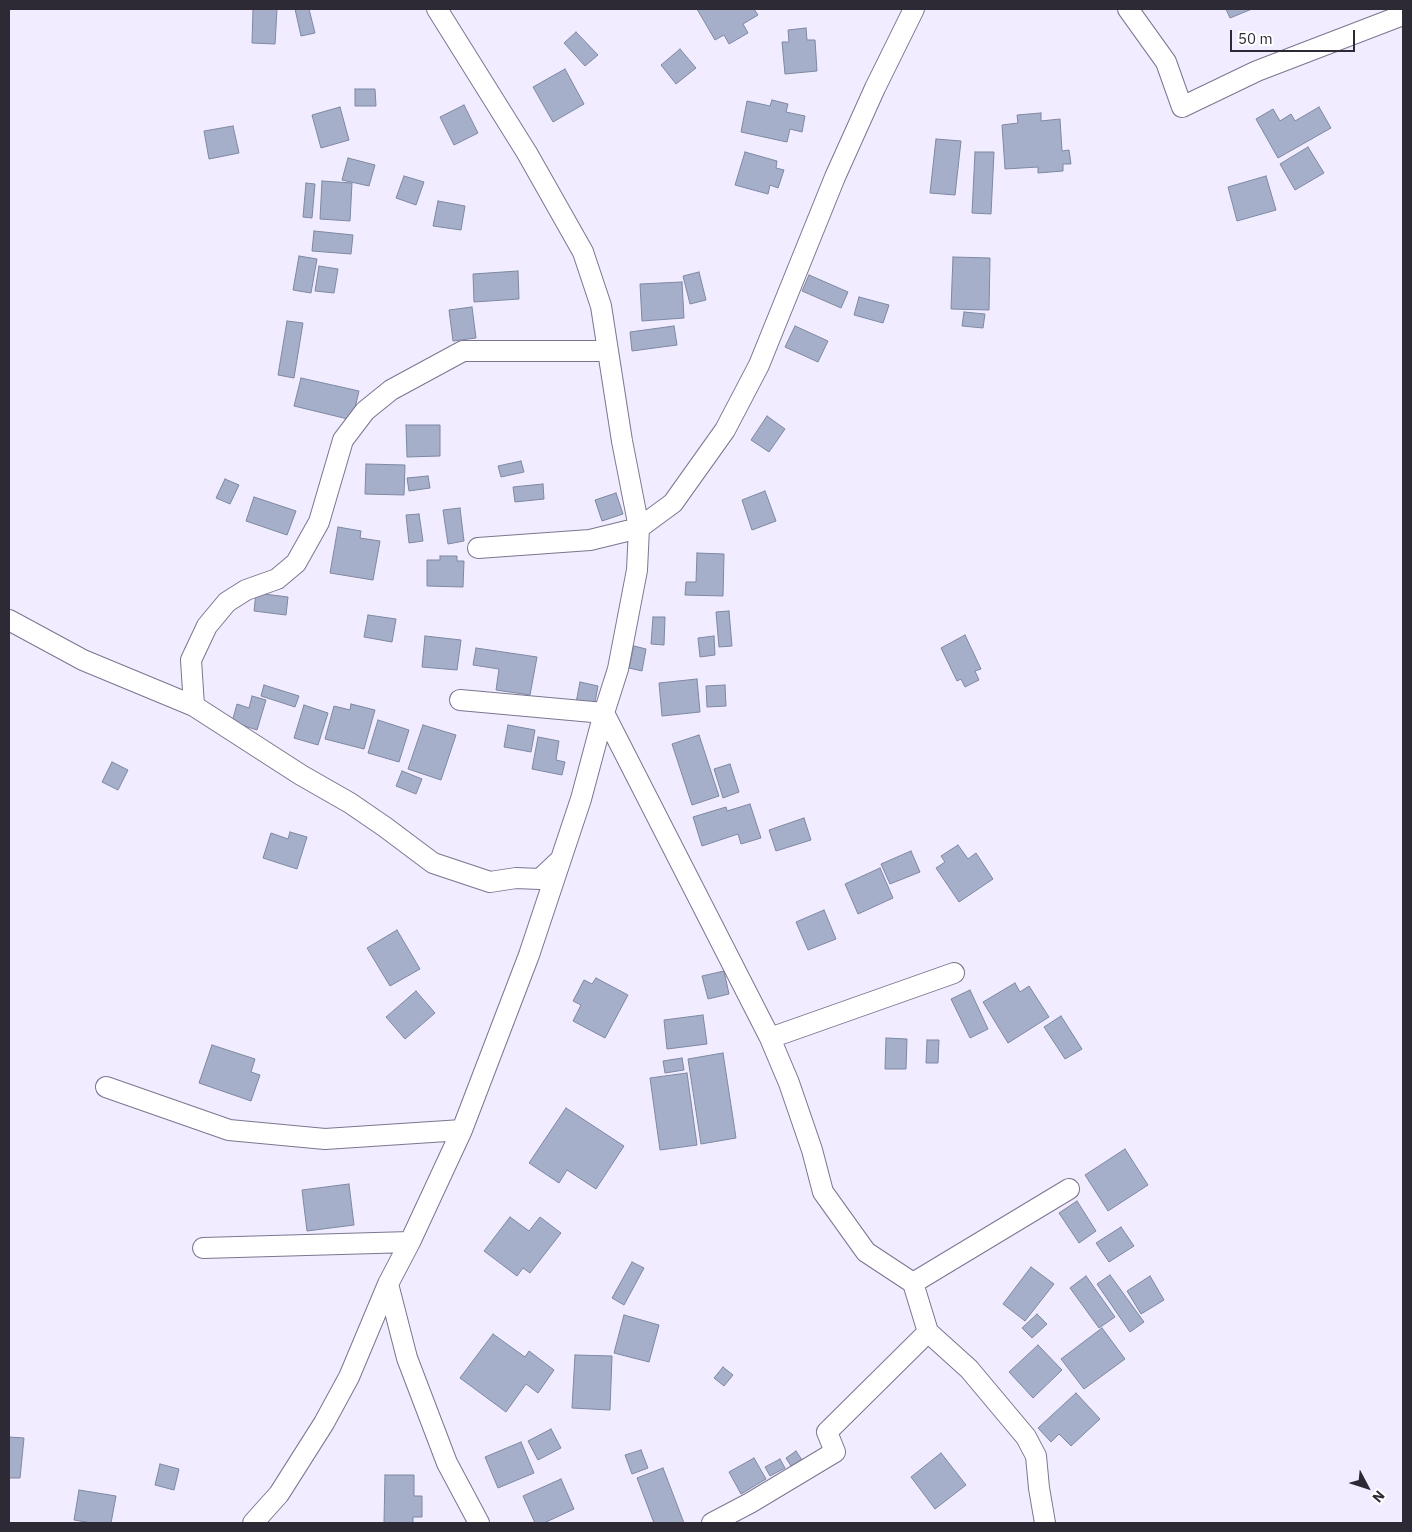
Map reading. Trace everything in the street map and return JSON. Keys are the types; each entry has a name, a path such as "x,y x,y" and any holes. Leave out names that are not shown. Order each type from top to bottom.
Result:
{"street":[{"path":"253,1523 279,1494 324,1423 349,1377 388,1284 410,1242 462,1130 529,955 582,799 604,713 618,669 638,570 639,528 622,441 601,306 583,252 527,152 437,9"},
{"path":"478,548 590,540 639,528 673,504 726,430 759,364 835,177 875,88 914,9"},
{"path":"1128,9 1166,62 1182,107 1257,71 1403,15"},
{"path":"194,706 191,660 207,626 227,602 246,590 277,579 296,563 319,522 344,440 365,411 390,390 463,351 607,351"},
{"path":"9,620 83,660 194,706 300,775 350,803 385,826 433,863 490,882 516,878 540,879 560,861"},
{"path":"460,700 604,713"},
{"path":"604,713 770,1038 812,1150 823,1192 866,1252 913,1283 928,1332 968,1370 1026,1437 1036,1456 1038,1488 1045,1523"},
{"path":"770,1038 954,973"},
{"path":"106,1087 229,1130 325,1139 462,1130"},
{"path":"913,1283 1069,1189"},
{"path":"203,1248 410,1242"},
{"path":"388,1284 407,1358 447,1463 478,1523"},
{"path":"712,1523 750,1503 835,1452 827,1432 928,1332"}],"building":[{"path":"253,9 277,9 275,44 252,43"},
{"path":"295,9 309,9 315,33 301,36"},
{"path":"697,9 754,9 758,15 743,24 748,33 729,44 724,35 715,40"},
{"path":"1226,9 1252,9 1230,18"},
{"path":"806,28 807,40 815,40 817,71 785,74 782,42 789,42 788,30"},
{"path":"576,32 598,55 585,66 564,43"},
{"path":"680,49 696,68 676,84 661,65"},
{"path":"565,69 584,104 553,122 533,87"},
{"path":"355,89 375,89 376,106 355,106"},
{"path":"772,100 788,104 786,112 805,116 802,132 790,129 787,142 741,132 747,101 770,106"},
{"path":"464,105 478,133 454,145 440,117"},
{"path":"340,107 349,140 321,148 312,115"},
{"path":"1319,107 1331,128 1278,158 1256,119 1273,109 1280,121 1291,114 1295,121"},
{"path":"1041,113 1041,121 1060,119 1062,151 1069,150 1071,164 1063,164 1063,171 1038,173 1038,167 1005,169 1002,125 1018,123 1017,115"},
{"path":"233,126 239,153 209,159 204,131"},
{"path":"936,139 961,141 955,195 930,193"},
{"path":"1308,147 1324,173 1295,190 1280,164"},
{"path":"745,152 777,161 776,168 784,170 778,188 770,185 768,194 735,185"},
{"path":"975,152 994,152 991,214 972,213"},
{"path":"348,158 375,165 369,186 342,180"},
{"path":"404,176 424,182 416,205 396,198"},
{"path":"1266,176 1276,210 1237,221 1228,187"},
{"path":"322,181 352,183 350,221 320,219"},
{"path":"306,183 315,184 312,218 303,217"},
{"path":"438,201 465,206 461,230 433,226"},
{"path":"314,231 353,235 351,254 312,251"},
{"path":"299,256 317,259 311,293 293,290"},
{"path":"953,257 990,258 989,310 951,309"},
{"path":"319,266 338,269 334,293 315,291"},
{"path":"518,271 519,299 474,302 473,274"},
{"path":"699,272 706,300 690,304 683,276"},
{"path":"809,275 848,292 841,308 802,291"},
{"path":"682,282 684,318 642,321 640,284"},
{"path":"859,297 889,305 883,323 854,315"},
{"path":"472,307 476,338 453,341 449,310"},
{"path":"964,312 985,314 983,328 962,326"},
{"path":"287,321 303,323 294,378 278,375"},
{"path":"674,326 677,345 632,351 630,332"},
{"path":"795,326 828,341 818,362 785,347"},
{"path":"301,378 359,391 352,420 294,406"},
{"path":"767,416 785,429 769,452 751,440"},
{"path":"406,425 440,425 440,456 407,457"},
{"path":"521,461 524,472 501,477 498,466"},
{"path":"366,464 405,465 404,495 365,494"},
{"path":"428,476 430,488 409,491 407,478"},
{"path":"225,479 239,485 230,504 216,498"},
{"path":"543,484 544,499 515,502 513,487"},
{"path":"765,491 776,521 752,530 742,500"},
{"path":"616,493 623,514 602,521 595,500"},
{"path":"254,497 296,511 287,535 246,521"},
{"path":"460,508 464,541 448,544 443,510"},
{"path":"419,514 423,541 409,543 406,515"},
{"path":"338,527 361,531 360,538 380,541 373,580 330,573"},
{"path":"697,553 724,554 723,596 685,595 686,582 696,582"},
{"path":"440,556 457,556 457,561 464,561 463,587 427,586 427,560 440,560"},
{"path":"256,593 288,597 286,615 254,611"},
{"path":"729,611 732,646 719,647 716,612"},
{"path":"368,615 396,619 392,642 364,637"},
{"path":"653,617 665,617 664,645 651,644"},
{"path":"965,635 981,669 975,671 979,680 965,687 961,679 957,681 941,648"},
{"path":"425,636 461,640 457,670 422,667"},
{"path":"714,636 715,655 700,657 698,638"},
{"path":"634,646 646,649 642,671 629,668"},
{"path":"476,648 537,657 530,695 496,690 499,669 473,665"},
{"path":"697,679 700,712 662,716 659,683"},
{"path":"580,682 598,686 594,707 576,703"},
{"path":"264,685 299,696 295,707 261,696"},
{"path":"725,685 726,706 707,707 706,686"},
{"path":"252,696 266,700 257,730 232,722 237,704 249,708"},
{"path":"351,704 375,710 364,749 325,739 334,706 350,710"},
{"path":"304,705 328,713 318,745 294,738"},
{"path":"378,720 409,730 399,762 368,753"},
{"path":"423,725 456,735 441,780 408,769"},
{"path":"508,725 535,730 531,752 504,747"},
{"path":"699,735 719,796 692,805 672,744"},
{"path":"538,737 559,741 556,760 565,762 562,775 532,769"},
{"path":"112,762 128,770 118,790 102,782"},
{"path":"730,764 739,792 723,798 714,769"},
{"path":"402,771 422,779 416,794 396,786"},
{"path":"750,804 761,838 741,844 738,834 702,846 693,817 726,807 727,811"},
{"path":"804,818 811,840 776,851 769,830"},
{"path":"290,832 307,837 297,869 263,858 271,833 288,839"},
{"path":"958,845 968,859 976,853 993,879 959,902 936,868 945,862 941,856"},
{"path":"911,851 920,872 890,884 881,864"},
{"path":"880,868 893,898 858,914 845,884"},
{"path":"824,910 836,939 808,950 796,922"},
{"path":"397,930 420,969 390,986 367,948"},
{"path":"724,971 729,994 708,999 702,976"},
{"path":"596,978 628,995 605,1038 573,1021 581,1005 573,1001 584,980 592,984"},
{"path":"1015,983 1020,992 1029,986 1049,1017 1008,1043 983,1002"},
{"path":"970,990 988,1029 970,1038 951,999"},
{"path":"416,991 435,1013 405,1039 386,1017"},
{"path":"703,1015 707,1044 667,1049 664,1020"},
{"path":"1061,1016 1082,1049 1065,1059 1044,1027"},
{"path":"886,1038 907,1039 906,1069 885,1069"},
{"path":"927,1040 939,1040 938,1063 926,1063"},
{"path":"212,1045 255,1059 251,1072 260,1075 251,1101 199,1083"},
{"path":"723,1053 736,1138 701,1144 688,1059"},
{"path":"682,1058 684,1070 665,1073 663,1061"},
{"path":"687,1073 697,1145 660,1150 650,1078"},
{"path":"566,1108 624,1146 596,1189 567,1170 559,1183 529,1163"},
{"path":"1125,1149 1148,1185 1108,1211 1085,1175"},
{"path":"349,1184 354,1225 307,1231 302,1190"},
{"path":"1077,1201 1096,1231 1079,1243 1059,1213"},
{"path":"510,1217 529,1231 540,1217 561,1233 530,1273 523,1268 517,1276 484,1251"},
{"path":"1121,1227 1134,1246 1109,1262 1096,1243"},
{"path":"632,1262 644,1268 624,1305 612,1298"},
{"path":"1031,1267 1054,1284 1025,1321 1003,1304"},
{"path":"1110,1275 1144,1322 1130,1332 1097,1284"},
{"path":"1086,1276 1115,1317 1099,1328 1070,1288"},
{"path":"1150,1276 1164,1300 1141,1314 1127,1291"},
{"path":"1037,1314 1047,1324 1032,1338 1022,1328"},
{"path":"624,1315 659,1325 649,1362 614,1353"},
{"path":"1102,1328 1125,1359 1084,1389 1061,1359"},
{"path":"493,1334 525,1357 529,1351 554,1370 538,1393 526,1384 506,1412 460,1378"},
{"path":"1038,1345 1062,1370 1033,1398 1009,1372"},
{"path":"575,1355 612,1356 610,1410 572,1408"},
{"path":"723,1367 733,1375 724,1386 714,1378"},
{"path":"1076,1393 1100,1419 1071,1446 1059,1434 1051,1442 1038,1428"},
{"path":"551,1429 561,1448 538,1460 528,1441"},
{"path":"9,1437 24,1438 20,1478 9,1478"},
{"path":"521,1442 534,1473 498,1488 485,1457"},
{"path":"641,1450 648,1468 632,1474 625,1455"},
{"path":"796,1451 802,1460 791,1466 786,1458"},
{"path":"941,1453 966,1485 935,1509 911,1477"},
{"path":"754,1458 766,1479 741,1494 729,1472"},
{"path":"780,1459 785,1468 770,1476 765,1467"},
{"path":"160,1464 179,1469 174,1490 155,1485"},
{"path":"663,1468 684,1523 654,1523 637,1478"},
{"path":"385,1475 414,1475 414,1496 422,1496 422,1517 413,1517 413,1523 384,1523"},
{"path":"561,1479 574,1509 544,1523 535,1523 523,1496"},
{"path":"79,1490 116,1496 111,1523 92,1523 74,1520"}]}
